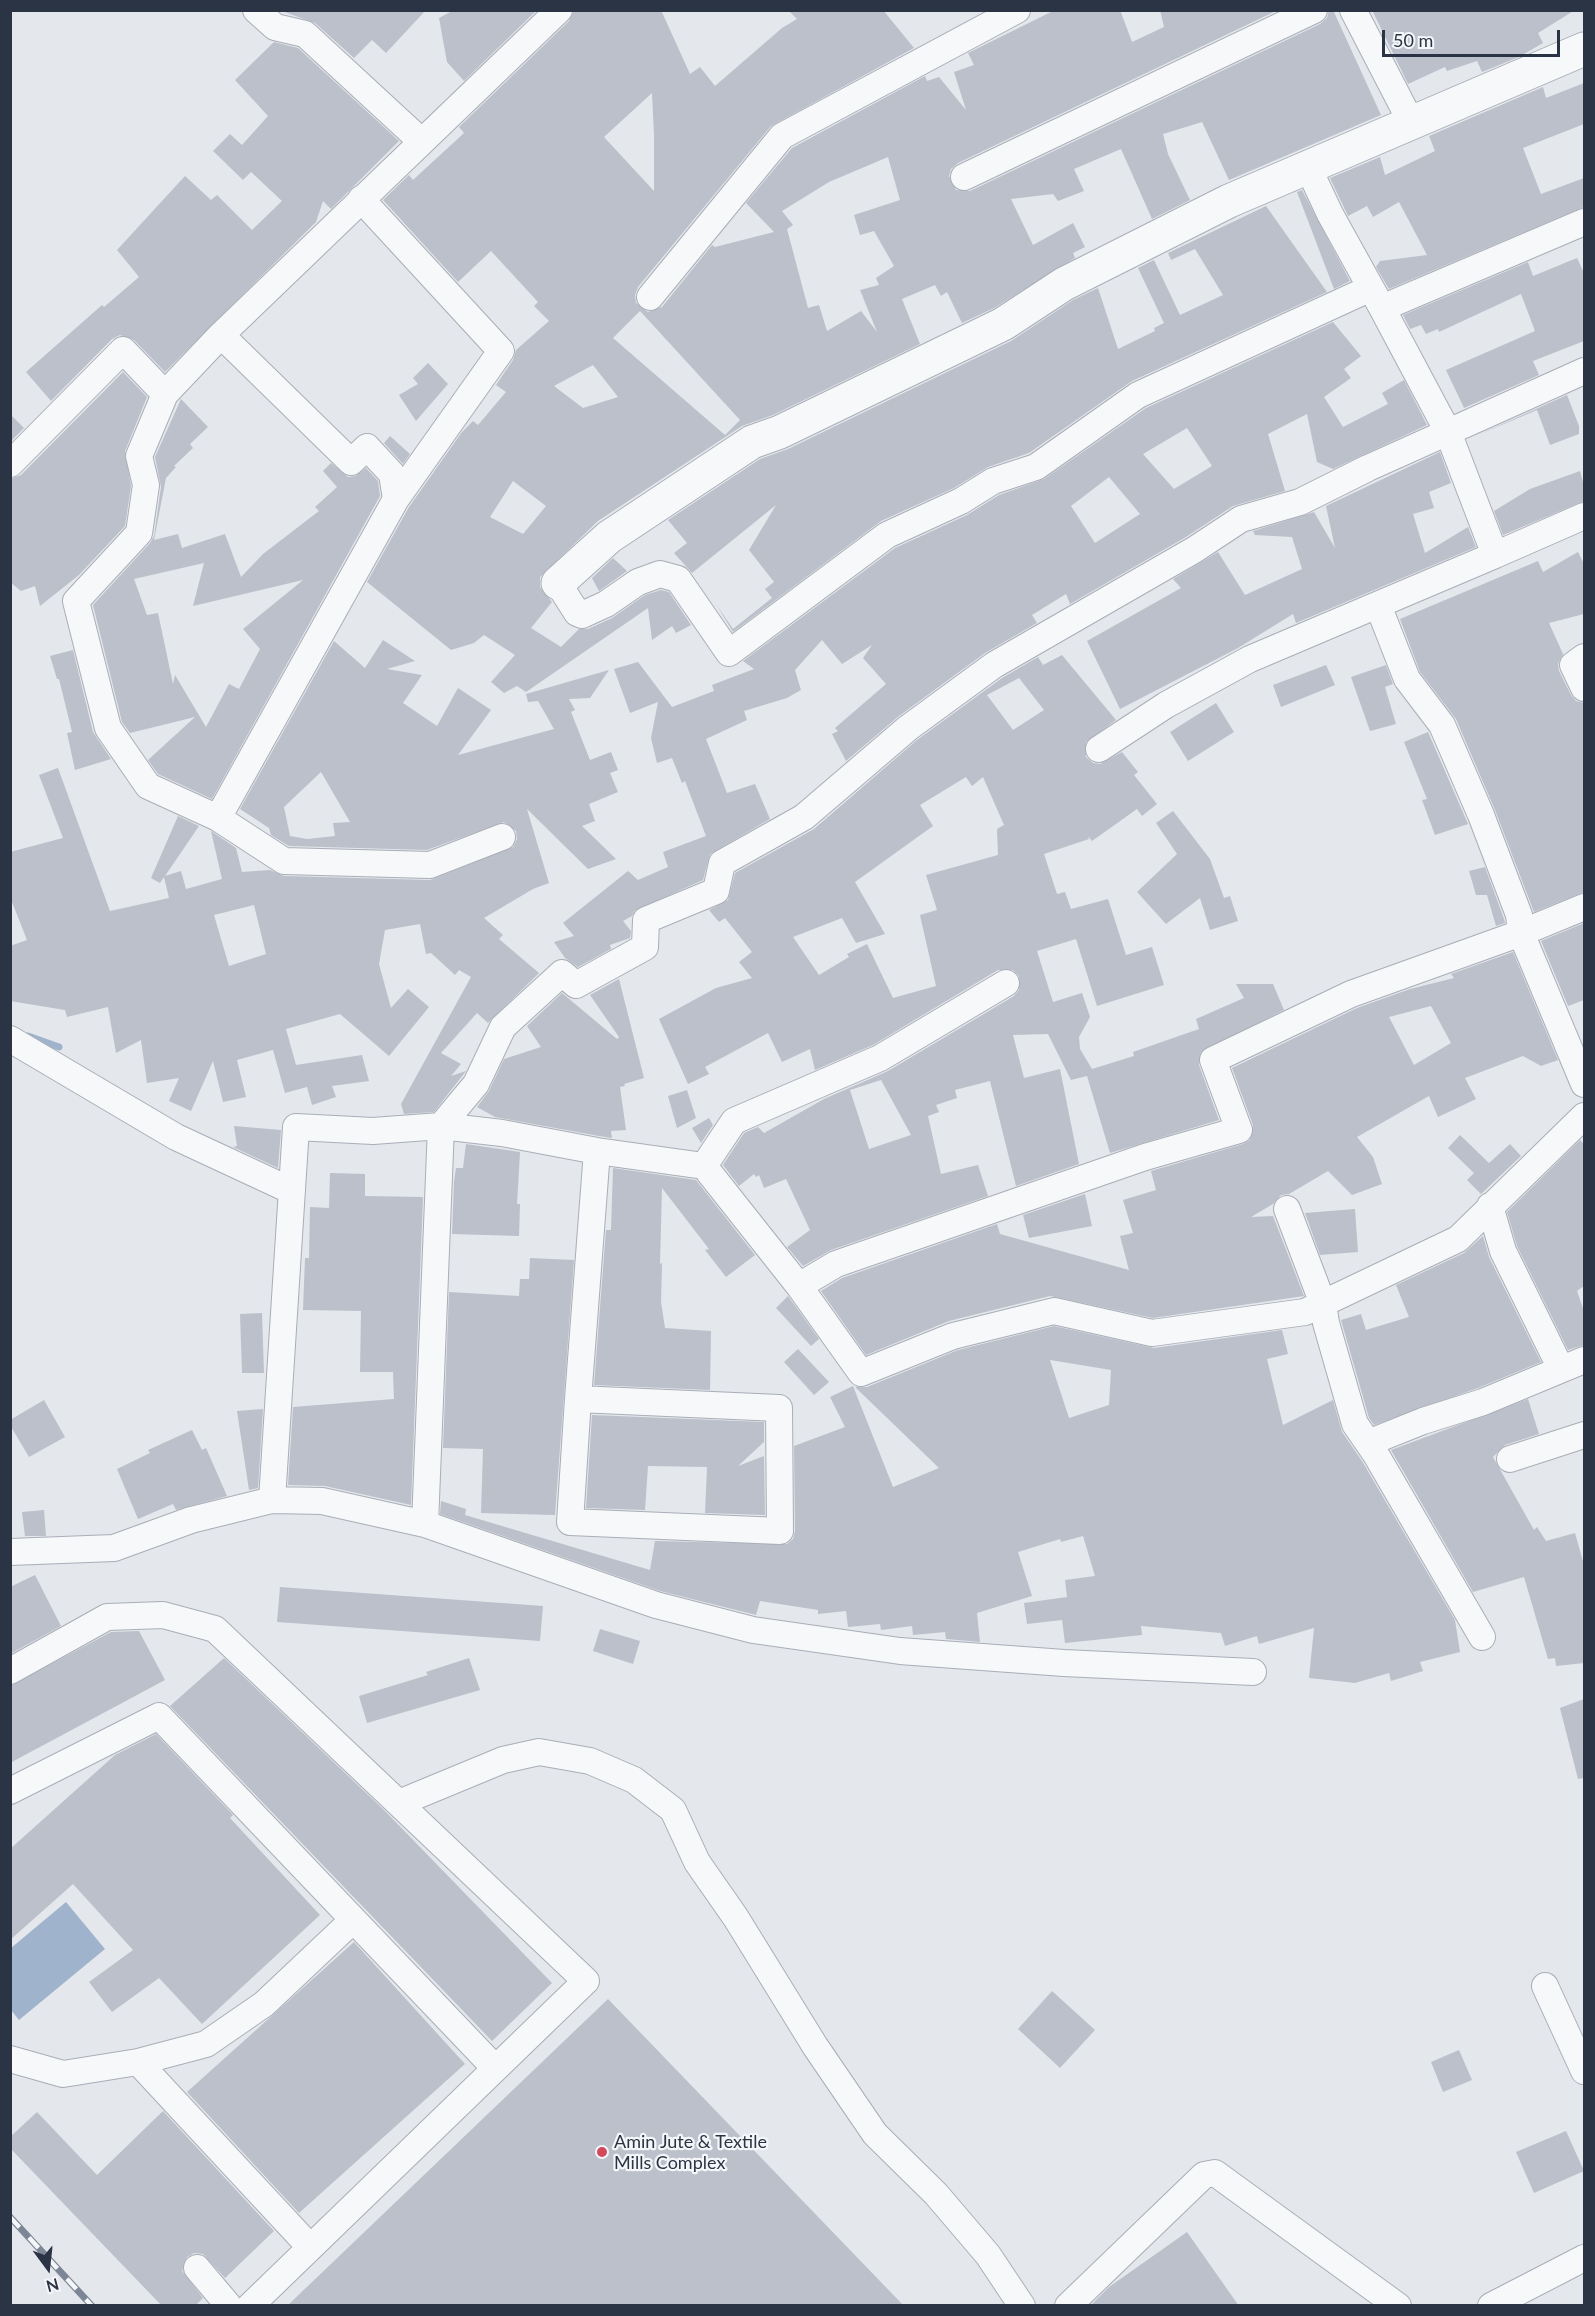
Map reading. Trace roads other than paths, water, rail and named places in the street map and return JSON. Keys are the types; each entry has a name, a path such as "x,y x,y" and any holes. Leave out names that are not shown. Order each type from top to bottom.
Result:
{"street":[{"path":"256,10 274,27 305,34 421,141"},
{"path":"502,837 430,865 284,861 218,818 148,786 108,728 76,601 139,533 147,485 139,456 165,394 221,335 559,10"},
{"path":"650,297 782,136 1017,10"},
{"path":"964,177 1314,10"},
{"path":"1353,10 1412,124"},
{"path":"1584,49 1229,201 1064,284 1003,324 780,432 752,442 609,537 558,583 577,613 582,615 606,604 638,582 660,574 678,579 729,653 887,536 961,501 993,481 1036,467 1138,395 1376,298 1584,222"},
{"path":"1308,167 1330,214 1448,432 1495,555"},
{"path":"218,818 396,499 501,351 361,199"},
{"path":"221,335 351,462 367,447 392,474 396,499"},
{"path":"10,464 123,350 165,394"},
{"path":"425,1524 441,1125 476,1084 503,1027 562,973 576,986 645,946 646,920 716,891 722,863 804,817 908,728 994,665 1194,550 1241,519 1299,502 1584,371"},
{"path":"1099,749 1166,705 1250,658 1584,516"},
{"path":"1378,605 1407,680 1442,725 1485,826 1519,915 1521,933 1584,1084"},
{"path":"1584,657 1573,666 1584,688"},
{"path":"799,1286 836,1264 1145,1156 1239,1130 1214,1060 1351,994 1521,933 1584,907"},
{"path":"704,1166 734,1121 880,1058 1005,982"},
{"path":"10,1040 176,1137 292,1191"},
{"path":"272,1500 296,1127 373,1131 441,1125 502,1132 597,1151 704,1166 799,1286 861,1373 953,1336 1054,1311 1152,1333 1305,1312 1458,1239 1584,1116"},
{"path":"578,1399 779,1408 780,1531 570,1522 578,1399 597,1151"},
{"path":"1368,1443 1423,1421 1484,1402 1573,1365 1503,1251 1490,1206"},
{"path":"1287,1209 1323,1304 1326,1323 1355,1424 1482,1637"},
{"path":"1510,1459 1584,1435"},
{"path":"10,1552 114,1548 190,1521 272,1500 322,1501 425,1524 656,1605 753,1630 900,1651 1064,1663 1253,1672"},
{"path":"10,1671 107,1617 163,1615 215,1629 586,1981 250,2306"},
{"path":"10,1791 159,1716 495,2068"},
{"path":"399,1803 502,1760 539,1752 590,1761 634,1780 673,1810 697,1862 736,1918 815,2046 875,2134 936,2194 987,2255 1022,2306"},
{"path":"10,2059 63,2074 138,2062 206,2044 264,2004 353,1920"},
{"path":"1545,1986 1584,2071"},
{"path":"138,2062 310,2247"},
{"path":"1068,2306 1204,2175 1215,2172 1398,2306"},
{"path":"1491,2306 1584,2258"},
{"path":"197,2268 229,2306"}],"water":[{"path":"66,1902 105,1949 19,2020 11,2010 11,1948"}],"waterway":[{"path":"28,1036 59,1047"}],"railway":[{"path":"10,2217 92,2306"}],"place":[{"name":"Amin Jute & Textile Mills Complex","path":"602,2152"}]}
